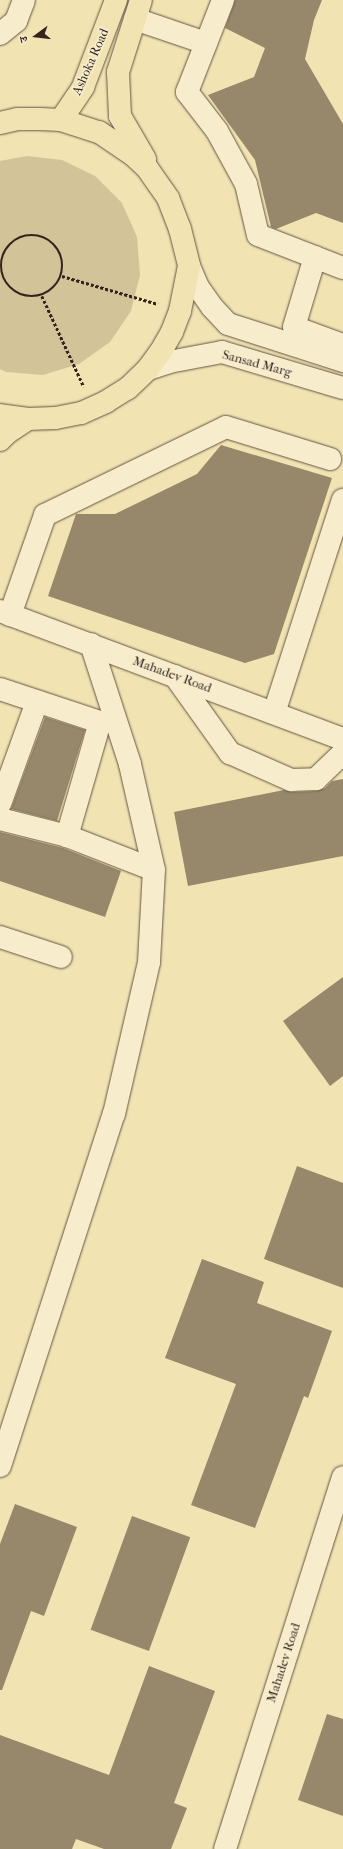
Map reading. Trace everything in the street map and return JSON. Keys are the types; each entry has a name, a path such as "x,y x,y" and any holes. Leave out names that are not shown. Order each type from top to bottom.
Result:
{"main road":[{"name":"Ashoka Road","path":"61,120 83,87 116,0"},
{"name":"Ashoka Road","path":"138,10 118,72 120,116 159,184"},
{"path":"0,123 40,118 61,120 99,132 132,154 159,184 175,213 189,266 180,311 172,332 148,369 128,388 106,402 74,414 55,418 28,419 0,415"},
{"path":"0,440 7,433 28,419"}],"street":[{"path":"0,34 16,21 24,0"},
{"path":"223,0 187,92 217,131 246,184 258,235 343,268"},
{"path":"138,10 206,43"},
{"path":"315,257 294,327 343,345"},
{"path":"189,266 198,287 212,307 228,324 343,361"},
{"name":"Sansad Marg","path":"148,369 169,362 222,352 343,388"},
{"path":"5,613 45,515 226,427 330,458"},
{"path":"274,713 343,500"},
{"name":"Mahadev Road","path":"5,613 343,739"},
{"path":"0,1466 114,1114 149,962 154,870 130,764 90,644"},
{"path":"175,676 230,753 291,780 316,779 343,753"},
{"path":"0,690 100,722 67,836"},
{"path":"0,804 37,702"},
{"path":"0,819 67,836 154,870"},
{"path":"0,937 62,957"},
{"name":"Mahadev Road","path":"225,1849 343,1477"}],"path":[{"path":"27,235 38,235 47,239 56,246 61,255 64,266 58,285 42,296 31,298 22,296 12,291 6,283 2,273 1,263 9,244 18,238 27,235"},
{"path":"62,276 137,298"},
{"path":"42,296 76,368"}],"shaded area":[{"path":"27,156 62,160 95,176 122,203 137,237 140,275 131,311 110,342 79,364 43,375 6,372 0,369 0,161"}],"building":[{"path":"235,0 322,0 314,20 305,59 343,124 343,223 316,213 276,229 271,227 255,160 208,95 254,77 265,48 225,28"},
{"path":"221,445 332,478 274,654 245,663 48,596 76,514 115,514 197,474"},
{"path":"45,717 85,730 57,821 11,809"},
{"path":"343,779 343,856 188,886 174,812 284,790 292,792 316,791 325,788 332,781"},
{"path":"0,832 63,848 121,871 105,917 0,881"},
{"path":"343,977 343,1076 330,1086 283,1021"},
{"path":"297,1166 343,1183 343,1288 264,1259"},
{"path":"202,1259 264,1282 257,1303 332,1331 308,1398 304,1396 255,1528 191,1505 236,1384 165,1358"},
{"path":"15,1504 77,1527 44,1616 31,1611 2,1690 0,1690 0,1544"},
{"path":"132,1516 190,1537 149,1651 91,1630"},
{"path":"149,1666 215,1691 174,1803 187,1808 171,1849 104,1849 76,1839 72,1849 0,1849 0,1735 109,1775"},
{"path":"327,1714 343,1719 343,1816 298,1800"}]}
